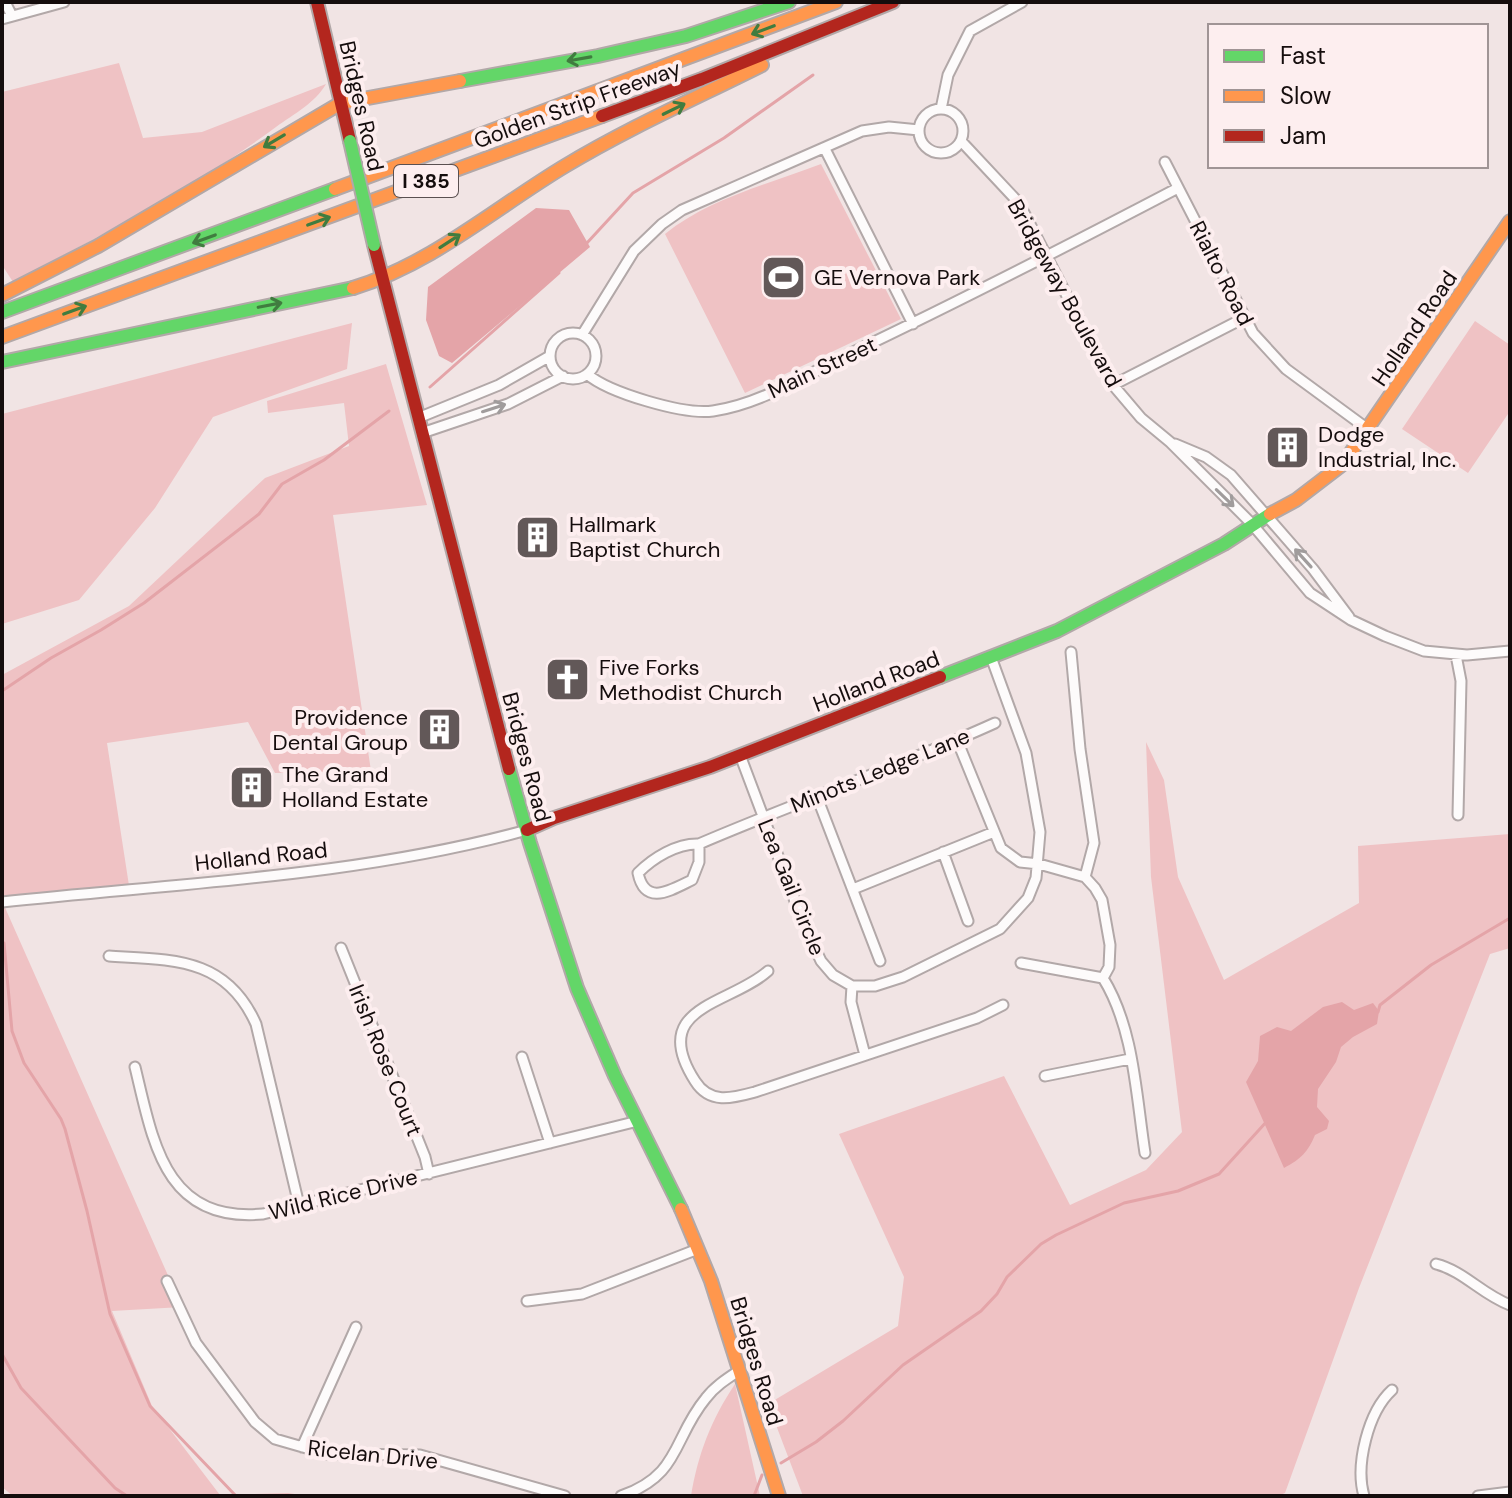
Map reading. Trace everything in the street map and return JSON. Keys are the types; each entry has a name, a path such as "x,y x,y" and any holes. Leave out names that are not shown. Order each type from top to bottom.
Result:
{"main road":[{"name":"Bridges Road","path":"317,2 382,279 527,830 593,1029 671,1185 698,1249 779,1496"},
{"path":"2,295 98,246 341,103 613,53 686,36 789,2"},
{"name":"Golden Strip Freeway","path":"2,312 836,2"},
{"name":"Golden Strip Freeway","path":"2,337 623,109 893,2"},
{"path":"2,362 346,290 382,279 421,260 565,166 622,134 849,21"},
{"name":"Holland Road","path":"527,830 740,755 1057,631 1224,544 1252,524 1296,500 1343,464 1510,221"}],"street":[{"path":"5,2 7,18 64,2"},
{"path":"941,109 948,75 970,31 1022,2"},
{"path":"941,109 960,119 963,133 961,141 951,151 936,152 924,144 919,130 924,117 941,109"},
{"path":"582,335 634,251 662,224 703,199 862,131 889,127 919,130"},
{"name":"Bridgeway Boulevard","path":"961,141 1019,203 1113,385 1141,418 1170,442 1252,524 1310,593 1351,620 1424,651 1456,655 1510,651"},
{"path":"825,149 913,324"},
{"name":"Rialto Road","path":"1165,162 1253,333 1286,369 1369,430"},
{"name":"Main Street","path":"587,374 604,387 671,407 712,411 763,395 913,324 1178,188"},
{"path":"1113,385 1244,318"},
{"path":"422,433 508,404 563,376 578,378 587,374 595,361 595,350 582,335 567,334 553,346 550,356 553,366 563,376"},
{"path":"418,418 499,385 550,356"},
{"name":"Bridgeway Boulevard","path":"1170,442 1206,457 1231,475 1313,569 1351,620"},
{"path":"1071,652 1081,762 1094,843 1085,877"},
{"path":"1456,655 1461,681 1458,815"},
{"path":"865,1055 851,1002 852,986 875,986 903,977 1000,929 1028,898 1039,864 1040,832 1026,753 991,657"},
{"name":"Minots Ledge Lane","path":"699,844 699,862 692,880 656,894 646,891 638,873 651,860 689,844 699,844 995,723"},
{"path":"957,740 1001,848 1020,862 1085,877 1102,900 1109,934 1109,967 1103,978"},
{"name":"Lea Gail Circle","path":"740,755 814,948 833,975 852,986"},
{"path":"817,797 880,961"},
{"name":"Holland Road","path":"2,902 319,870 431,852 527,830"},
{"path":"853,889 994,832"},
{"path":"943,852 968,921"},
{"name":"Irish Rose Court","path":"341,948 425,1157 429,1174"},
{"path":"109,956 186,962 219,977 241,997 256,1024 299,1205"},
{"path":"1021,963 1103,978 1117,1001 1145,1153"},
{"path":"768,971 755,983 717,998 688,1018 681,1036 684,1060 697,1084 714,1098 728,1099 865,1055 977,1018 1003,1005"},
{"path":"522,1057 550,1143"},
{"path":"1045,1076 1130,1059"},
{"name":"Wild Rice Drive","path":"135,1067 156,1150 170,1176 187,1193 213,1208 239,1215 263,1214 638,1121"},
{"path":"527,1301 582,1294 698,1249"},
{"path":"1436,1264 1452,1268 1489,1297 1510,1305"},
{"name":"Ricelan Drive","path":"167,1281 196,1343 255,1422 275,1439 327,1454 420,1455 565,1496"},
{"path":"302,1447 356,1327"},
{"path":"621,1496 644,1486 661,1473 674,1456 706,1398 740,1370"},
{"path":"1364,1496 1361,1458 1379,1405 1392,1390"},
{"path":"1478,1496 1510,1492"}],"shaded area":[{"path":"119,63 143,138 202,132 326,84 304,108 213,170 13,282 2,265 2,92"},
{"name":"GE Vernova Park","path":"821,164 901,319 745,393 665,234 720,202"},
{"path":"536,208 569,210 590,247 452,363 439,356 426,320 428,287"},
{"path":"1475,321 1510,345 1510,411 1468,473 1402,429"},
{"path":"352,323 347,369 213,417 155,508 79,600 2,624 2,414"},
{"path":"386,364 427,505 333,515 371,771 275,773 248,722 107,743 130,892 3,903 182,1307 112,1311 152,1406 220,1495 288,1493 308,1496 13,1496 2,1487 2,675 129,606 265,478 349,446 344,403 268,413 267,401"},
{"path":"1146,742 1164,780 1178,877 1224,980 1359,903 1358,846 1510,834 1510,948 1490,954 1359,1288 1285,1493 1278,1496 803,1496 768,1404 898,1326 904,1277 839,1134 1004,1076 1070,1205 1146,1170 1182,1132 1151,877"},
{"path":"1342,1002 1354,1010 1373,1003 1379,1011 1377,1024 1341,1047 1336,1062 1318,1089 1317,1107 1329,1121 1327,1129 1315,1135 1303,1154 1284,1168 1246,1082 1258,1061 1260,1036 1277,1027 1291,1031 1323,1007"},
{"path":"735,1384 760,1496 691,1496 707,1438"}],"waterway":[{"path":"586,244 633,193 724,138 813,75"},
{"path":"430,387 559,273"},
{"path":"2,691 144,603 259,514 282,484 324,460 389,411"},
{"path":"1378,1012 1380,1005 1431,965 1510,918"},
{"path":"4,943 12,1031 24,1063 65,1129 110,1314 150,1406 236,1496"},
{"path":"781,1463 816,1442 903,1365 981,1311 1007,1277 1041,1244 1124,1203 1178,1191 1219,1174 1268,1120"},
{"path":"2,1354 21,1388 115,1488 127,1496"},
{"path":"754,1496 762,1475"}],"traffic: fast":[{"path":"460,81 598,56 686,36 789,2"},
{"path":"350,141 374,245"},
{"path":"2,312 335,189"},
{"path":"2,362 353,288"},
{"path":"940,677 1057,631 1224,544 1270,514"},
{"path":"509,769 577,988 615,1076 681,1209"}],"traffic: slow":[{"path":"335,189 836,2"},
{"path":"353,288 410,265 589,152 762,65"},
{"path":"2,295 98,246 341,103 460,81"},
{"path":"2,337 602,116"},
{"path":"1270,514 1296,500 1343,464 1510,221"},
{"path":"681,1209 711,1281 779,1496"}],"traffic: jam":[{"path":"317,2 350,141"},
{"path":"602,116 893,2"},
{"path":"374,245 509,769"},
{"path":"527,830 554,818 710,767 940,677"}],"place":[{"name":"GE Vernova Park","path":"783,277"},
{"name":"Dodge Industrial, Inc.","path":"1287,447"},
{"name":"Hallmark Baptist Church","path":"538,537"},
{"name":"Five Forks Methodist Church","path":"568,680"},
{"name":"Providence Dental Group","path":"439,730"},
{"name":"The Grand Holland Estate","path":"251,787"}]}
